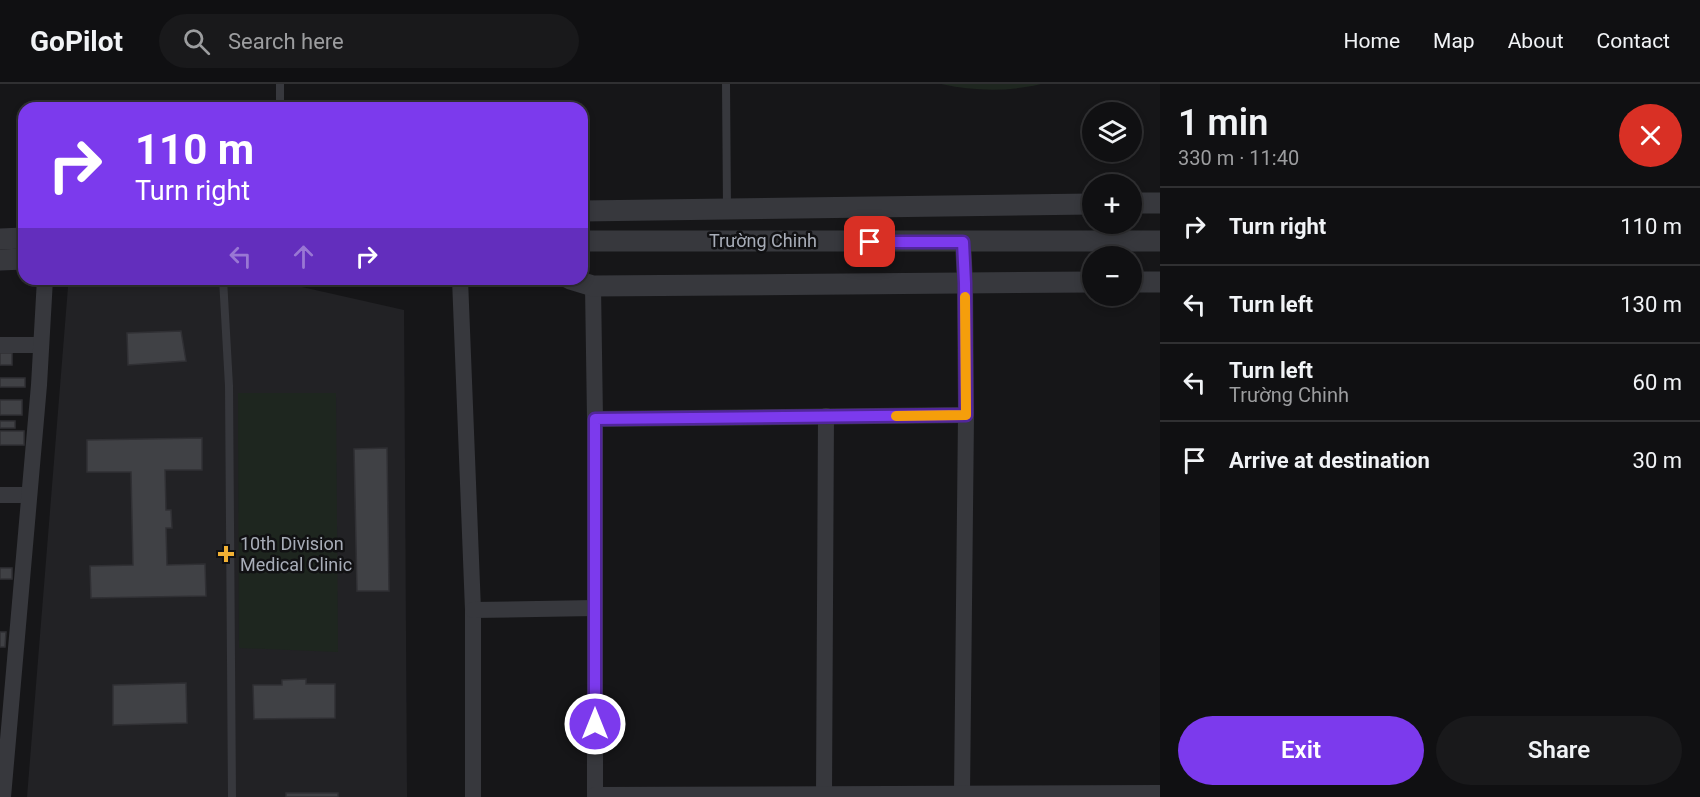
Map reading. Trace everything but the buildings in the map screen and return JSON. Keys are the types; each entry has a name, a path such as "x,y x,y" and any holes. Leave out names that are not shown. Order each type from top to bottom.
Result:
{"street":[{"path":"1142,203 1160,203"},
{"name":"Trường Chinh","path":"588,211 1082,204"},
{"path":"0,239 18,238"},
{"name":"Trường Chinh","path":"588,241 1160,241"},
{"path":"962,794 966,415 963,242"},
{"path":"0,260 18,259"},
{"path":"588,284 1082,282"},
{"path":"1142,282 1160,282"},
{"path":"3,797 5,706 29,495 45,285"},
{"path":"460,285 473,610 473,797"},
{"path":"593,286 595,796 1155,794"},
{"path":"0,345 42,345"},
{"path":"595,419 966,415"},
{"path":"824,794 826,417"},
{"path":"0,495 29,495"},
{"path":"473,610 595,608"}],"lane":[{"path":"280,84 280,102"},
{"path":"726,84 727,208"},
{"path":"223,285 229,386 232,797"}],"shaded area":[{"path":"941,84 1041,84 991,90"},
{"name":"10th Division Medical Clinic","path":"68,287 302,287 404,310 407,797 27,797"},
{"path":"238,393 336,393 338,652 239,648"}],"slow traffic":[{"path":"896,416 966,415 965,297"}],"place":[{"name":"10th Division Medical Clinic","path":"226,554"}],"route":[{"path":"595,724 595,419 966,415 963,242 870,242"}]}
